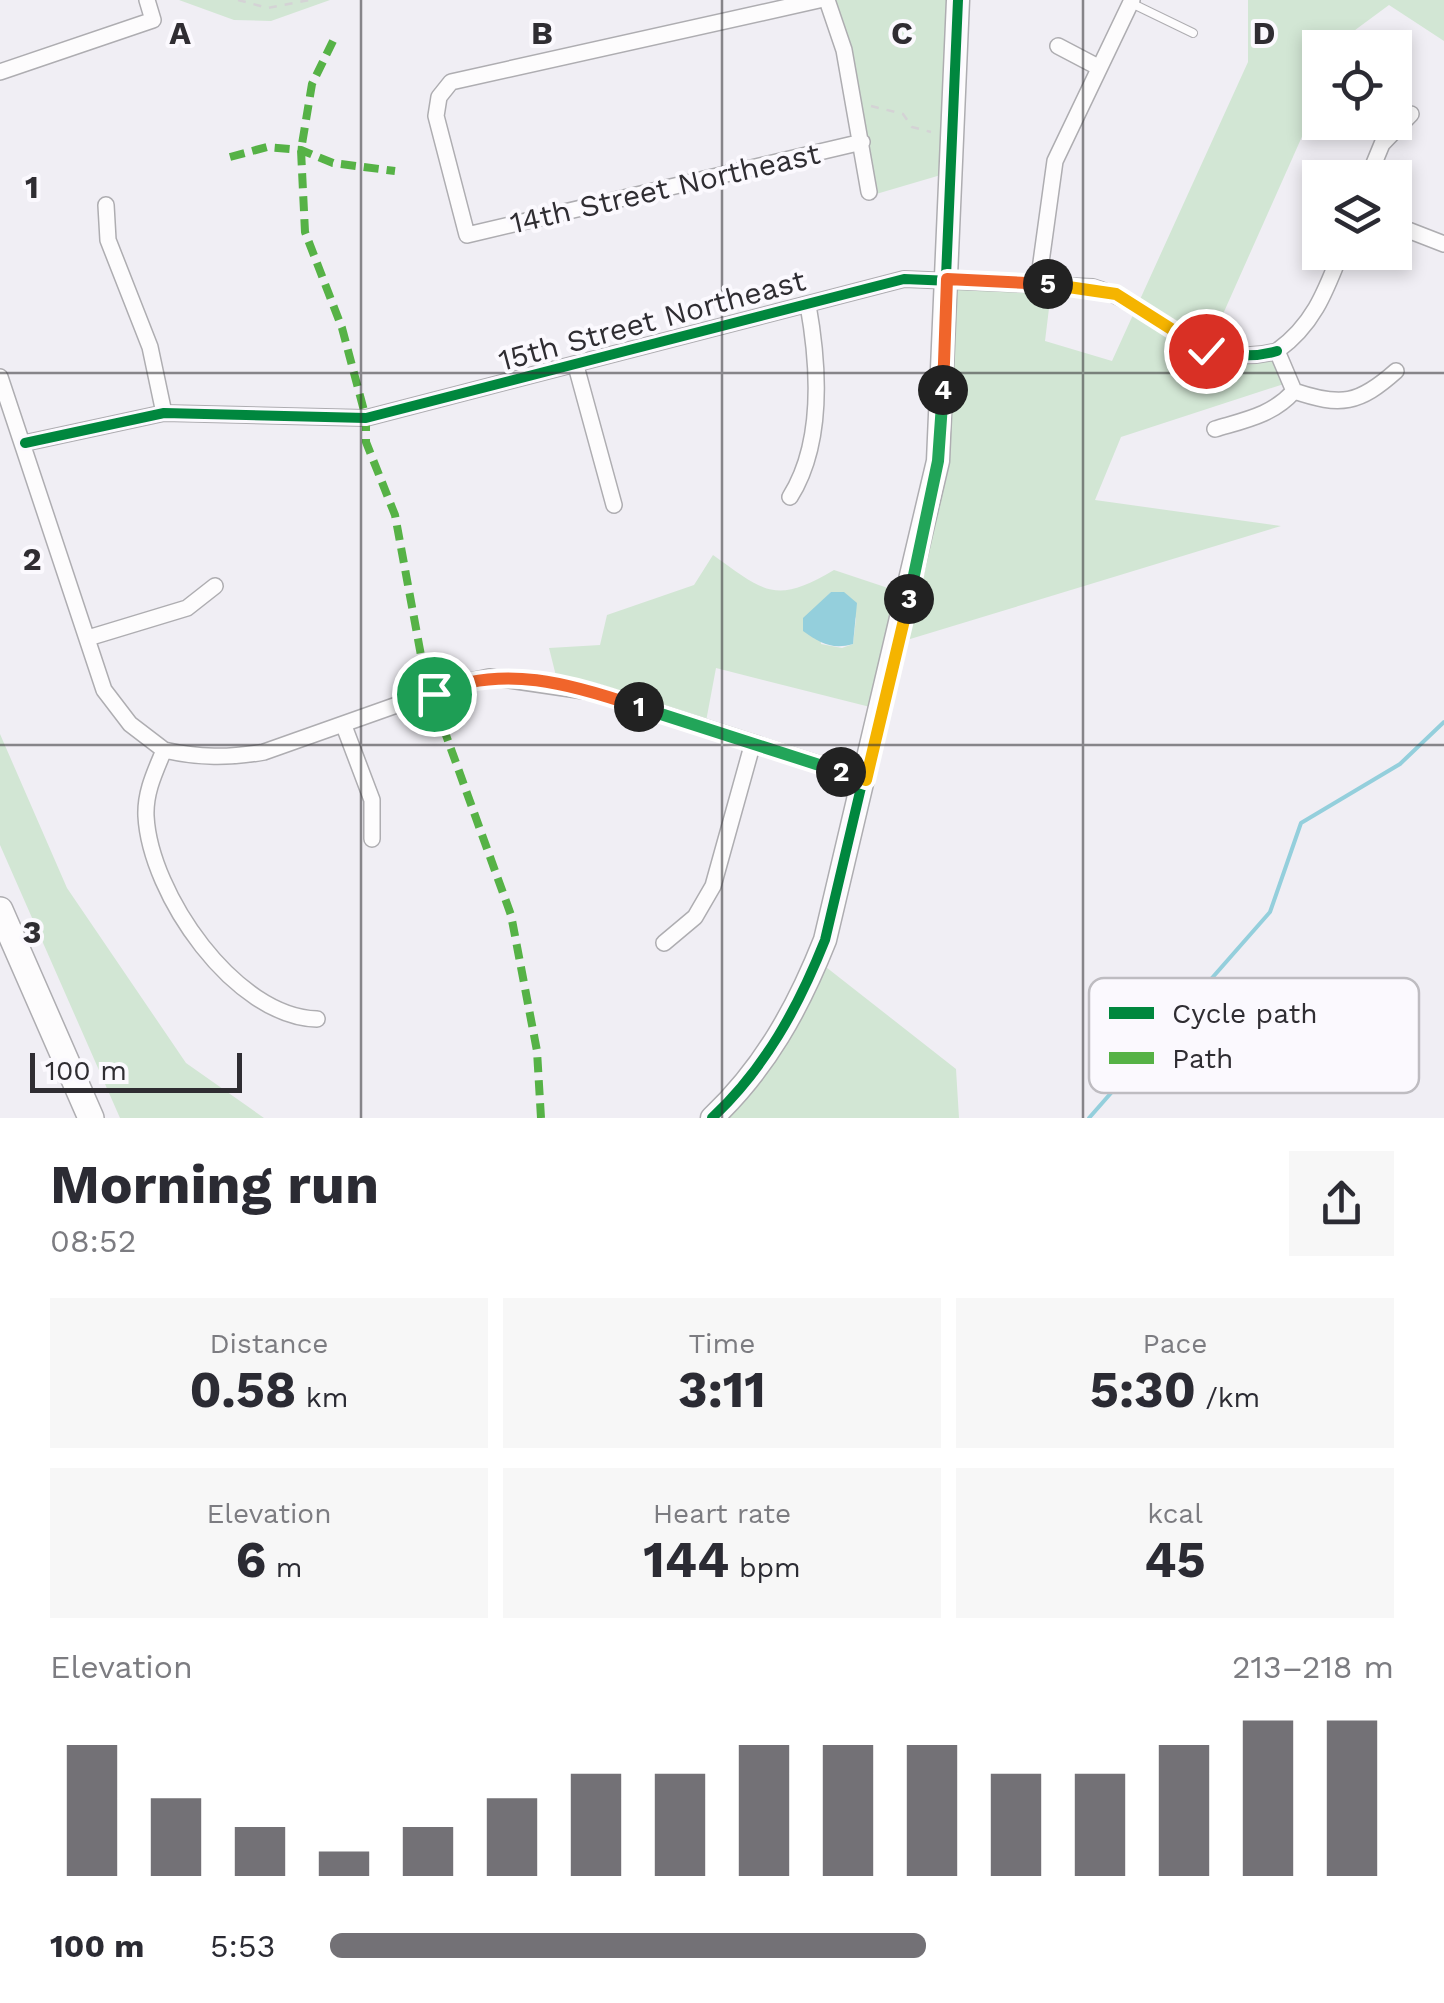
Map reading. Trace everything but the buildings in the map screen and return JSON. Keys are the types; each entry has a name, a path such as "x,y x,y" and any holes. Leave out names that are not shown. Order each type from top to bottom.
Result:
{"main road":[{"path":"712,1118 768,1056 802,997 826,940 938,461 958,0"},
{"path":"0,910 90,1118"}],"street":[{"path":"0,72 153,20 147,0"},
{"path":"823,0 844,50 869,192"},
{"name":"14th Street Northeast","path":"823,0 451,82 438,96 436,116 467,234 862,142"},
{"path":"1038,284 1055,161 1131,2"},
{"path":"1058,46 1098,67"},
{"path":"106,205 108,240 150,347 164,412"},
{"path":"1412,232 1444,244"},
{"path":"1333,270 1317,311 1298,336 1277,351 1294,390 1324,401 1348,401 1373,392 1396,370"},
{"name":"15th Street Northeast","path":"25,443 164,412 366,418 904,279 1093,287 1116,294 1206,351 1255,358 1277,351"},
{"path":"790,497 805,472 818,369 808,305"},
{"path":"576,366 614,505"},
{"path":"0,379 25,443 104,690 130,724 164,750 194,757 233,758 344,726 456,684 490,677 525,679 598,693 866,780"},
{"path":"1215,430 1282,406 1294,390"},
{"path":"88,638 187,608 215,586"},
{"path":"344,726 372,800 372,839"},
{"path":"664,942 695,917 713,886 752,746"},
{"path":"164,750 149,786 146,813 160,880 200,942 242,984 290,1018 317,1019"}],"lane":[{"path":"1131,2 1193,33"}],"path":[{"path":"238,0 268,8 309,0"},
{"path":"854,103 903,114 912,127 931,132"}],"green space":[{"path":"179,0 330,0 271,21 234,20"},
{"path":"827,0 958,0 951,172 866,197"},
{"path":"1248,0 1444,0 1444,41 1389,5 1355,30 1302,30 1302,136 1207,350 1277,351 1290,382 1121,437 1095,500 1281,526 897,643 882,710 716,668 704,732 557,680 549,648 600,645 607,615 694,585 713,555 771,590 798,588 834,570 909,595 929,512 947,279 1052,284 1045,341 1112,361 1248,62","holes":["831,592 856,618 853,644 842,648 821,644 818,606"]},
{"path":"0,734 67,888 186,1063 264,1118 120,1118 0,845"},
{"path":"817,960 956,1069 959,1118 712,1118"}],"water":[{"path":"831,592 844,592 857,603 853,644 826,644 803,631 803,618"}],"waterway":[{"path":"1212,978 1270,912 1301,823 1400,764 1444,722"},
{"path":"1089,1118 1111,1093"}],"marked path":[{"path":"333,41 312,84 301,150 305,232 342,328 366,418 366,442 395,515 425,677 511,915 537,1051 541,1118"},
{"path":"230,157 267,147 301,150 333,163 395,171"}],"cycle path":[{"path":"712,1118 748,1079 778,1036 825,940 938,461 958,0"},
{"path":"25,443 164,413 366,418 904,279 1093,287 1117,296 1203,346 1250,355 1277,351"}],"route":[{"path":"434,694 456,684 490,677 570,686 866,780 938,461 947,279 1093,287 1116,294 1206,351"}]}
